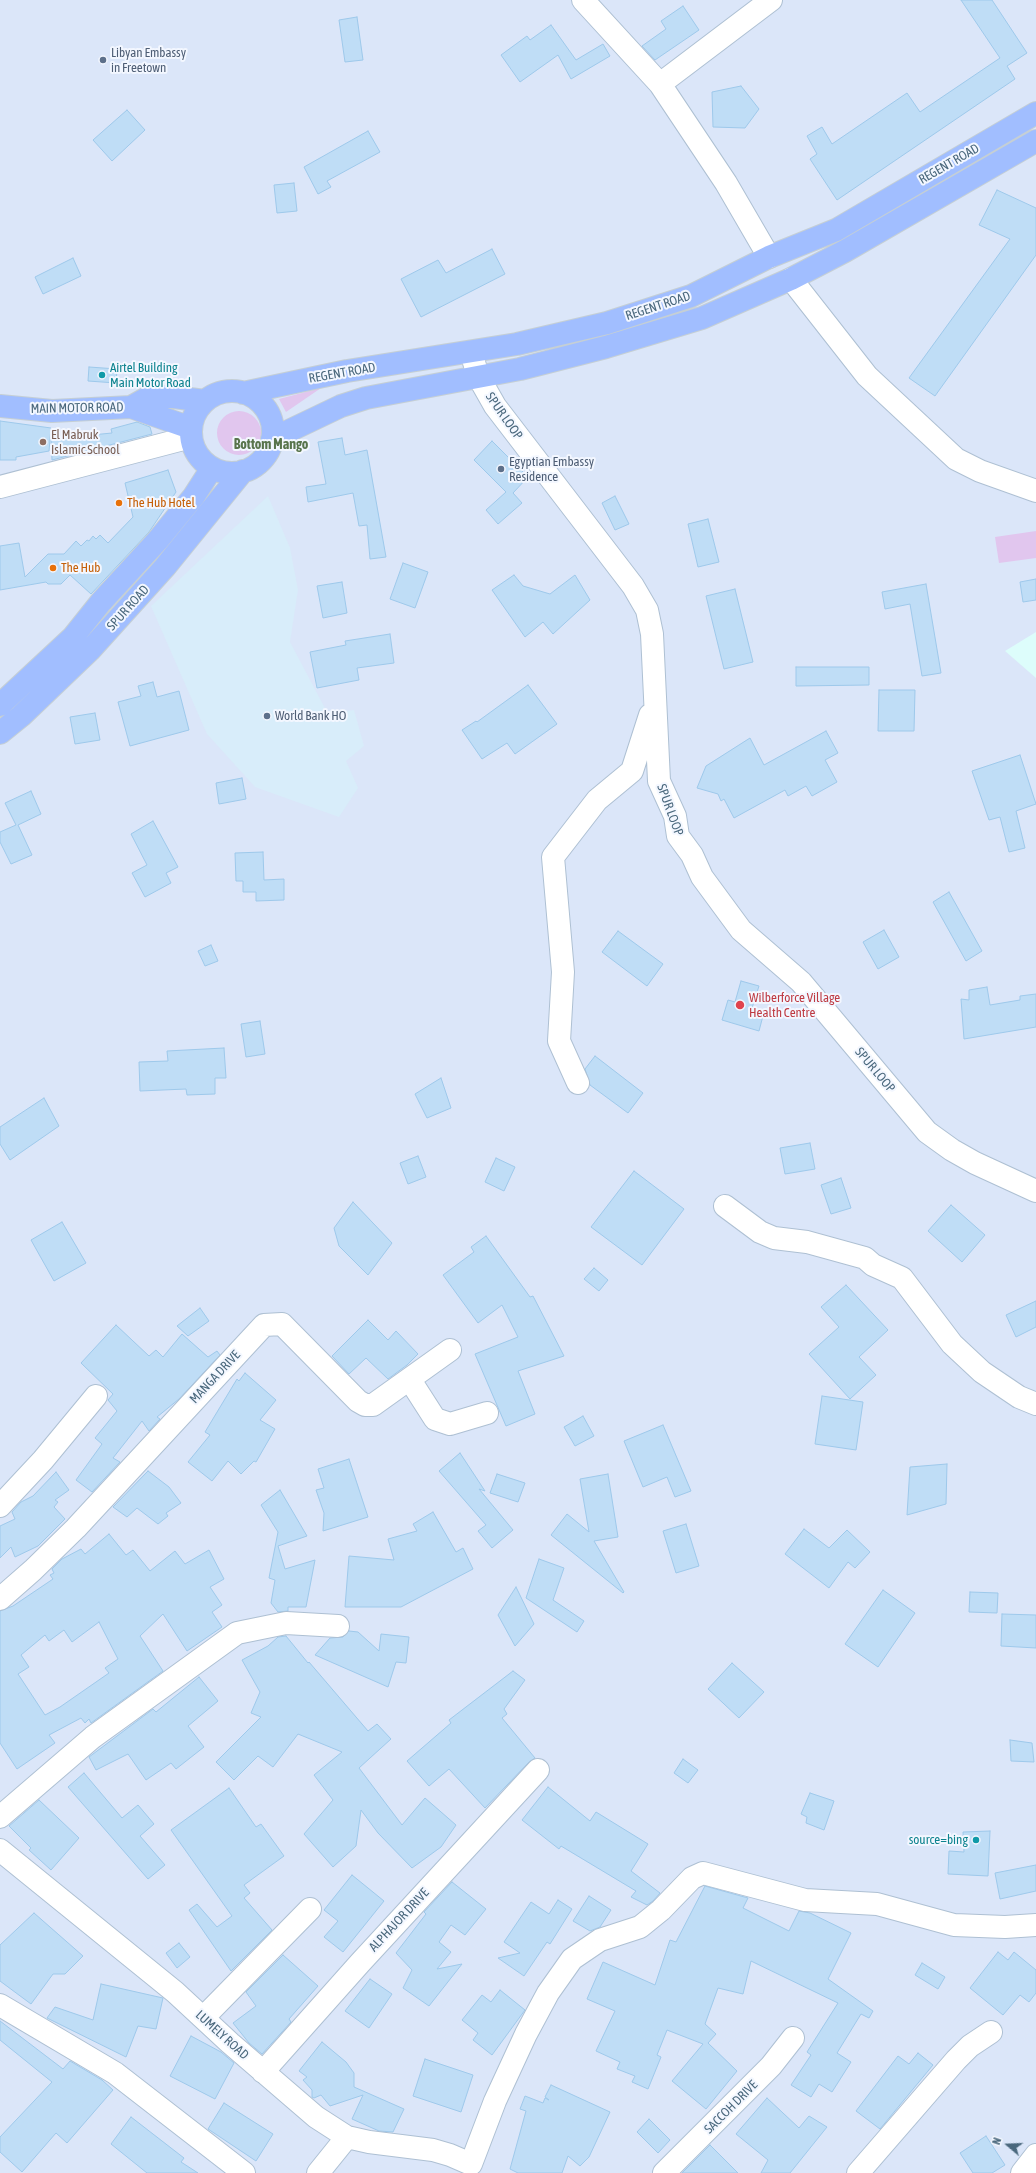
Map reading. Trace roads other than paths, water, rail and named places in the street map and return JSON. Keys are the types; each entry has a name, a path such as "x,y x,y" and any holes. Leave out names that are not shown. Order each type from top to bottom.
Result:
{"main road":[{"name":"REGENT ROAD","path":"243,393 347,371 517,344 607,323 691,296 769,257 836,230 1036,113"},
{"name":"REGENT ROAD","path":"272,439 341,406 366,398 520,369 606,347 702,318 791,279 846,251 1036,141"},
{"path":"228,391 243,393 256,399 266,410 272,429 272,439 263,458 256,465 243,471 232,473 212,468 197,455 191,433 196,414 205,401 213,396 228,391"},
{"name":"MAIN MOTOR ROAD","path":"0,406 52,412 131,407 149,397 174,397 205,401"},
{"name":"MAIN MOTOR ROAD","path":"131,407 191,433"},
{"name":"SPUR ROAD","path":"0,705 73,636 101,602 158,540 194,496 212,468"},
{"name":"SPUR ROAD","path":"0,733 26,711 91,649 164,567 243,471"},
{"path":"73,636 91,649"}],"street":[{"path":"583,0 660,84 726,183 769,257"},
{"path":"660,84 771,0"},
{"path":"791,279 867,376 956,459 980,471 1036,491"},
{"name":"SPUR LOOP","path":"471,352 478,376 494,406 633,586 647,610 652,634 658,781 675,816 678,836 692,855 702,877 741,930 801,982 927,1132 952,1150 975,1163 1036,1191"},
{"path":"0,487 191,433"},
{"path":"578,1083 559,1041 563,972 553,857 597,800 632,771 654,702"},
{"path":"725,1206 748,1224 774,1238 807,1242 865,1258 873,1266 902,1278 952,1344 982,1372 1019,1397 1036,1404"},
{"name":"MANGA DRIVE","path":"0,1599 33,1570 76,1528 264,1325 282,1324 358,1401 365,1405 373,1404 410,1380 450,1350"},
{"path":"410,1380 435,1419 450,1424 487,1412"},
{"path":"0,1506 44,1460 96,1396"},
{"path":"0,1817 94,1737 237,1633 286,1623 338,1626"},
{"name":"ALPHAJOR DRIVE","path":"263,2072 360,1963 538,1770"},
{"name":"LUMELY ROAD","path":"0,1850 169,1987 263,2072 316,2117 347,2137 369,2142 433,2150 450,2155 472,2168"},
{"path":"472,2168 495,2101 526,2034 548,1993 572,1959 600,1940 640,1927 661,1910 692,1878 703,1873 806,1900 877,1904 954,1925 1005,1927 1036,1925"},
{"path":"203,2018 310,1909"},
{"path":"0,2005 115,2073 244,2173"},
{"path":"858,2173 956,2060 970,2046 991,2032"},
{"name":"SACCOH DRIVE","path":"664,2173 771,2066 793,2038"},
{"path":"318,2173 347,2137"},
{"path":"1022,2173 1036,2155"}],"place":[{"name":"Libyan Embassy in Freetown","path":"103,60"},
{"name":"Airtel Building Main Motor Road","path":"102,375"},
{"name":"El Mabruk Islamic School","path":"43,442"},
{"name":"Egyptian Embassy Residence","path":"501,469"},
{"name":"The Hub Hotel","path":"119,503"},
{"name":"The Hub","path":"53,568"},
{"name":"World Bank HO","path":"267,716"},
{"name":"Wilberforce Village Health Centre","path":"740,1005"},
{"name":"source=bing","path":"976,1840"}],"district":[{"name":"Bottom Mango","path":"271,445"}]}
